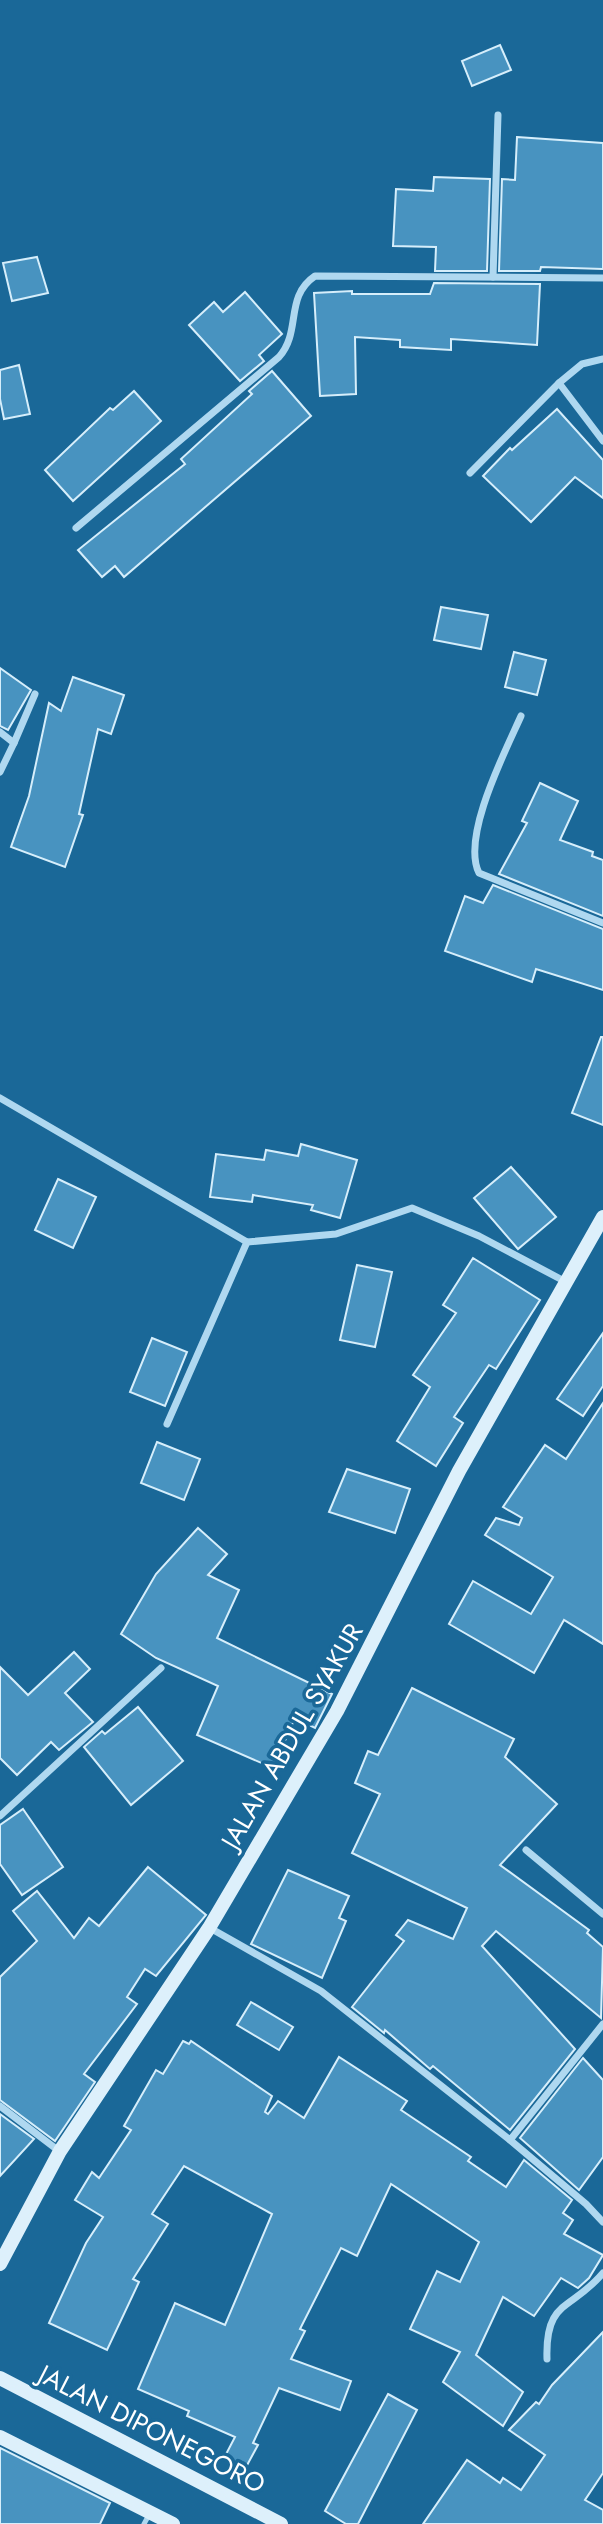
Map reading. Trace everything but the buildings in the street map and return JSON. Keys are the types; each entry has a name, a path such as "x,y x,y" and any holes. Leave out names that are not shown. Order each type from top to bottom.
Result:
{"street":[{"path":"493,277 498,116"},
{"path":"76,528 279,357 291,339 298,293 315,276 603,278"},
{"path":"470,472 559,383 582,364 603,359"},
{"path":"559,383 603,441"},
{"path":"0,772 35,694"},
{"path":"521,716 486,794 472,860 479,873 603,923"},
{"path":"0,732 14,743"},
{"path":"0,1098 80,1142 247,1242 336,1234 412,1208 479,1236 568,1283"},
{"name":"JALAN ABDUL SYAKUR","path":"0,2264 60,2151 209,1928 337,1711 459,1471 568,1283 603,1217"},
{"path":"167,1424 247,1242"},
{"path":"0,1816 161,1668"},
{"path":"526,1850 603,1914"},
{"path":"209,1928 321,1991 510,2140 603,2222"},
{"path":"510,2140 603,2024"},
{"path":"0,2106 60,2151"},
{"path":"547,2359 547,2336 554,2316 603,2273"},
{"name":"JALAN DIPONEGORO","path":"0,2378 281,2524"},
{"path":"0,2437 147,2518 173,2524"}]}
